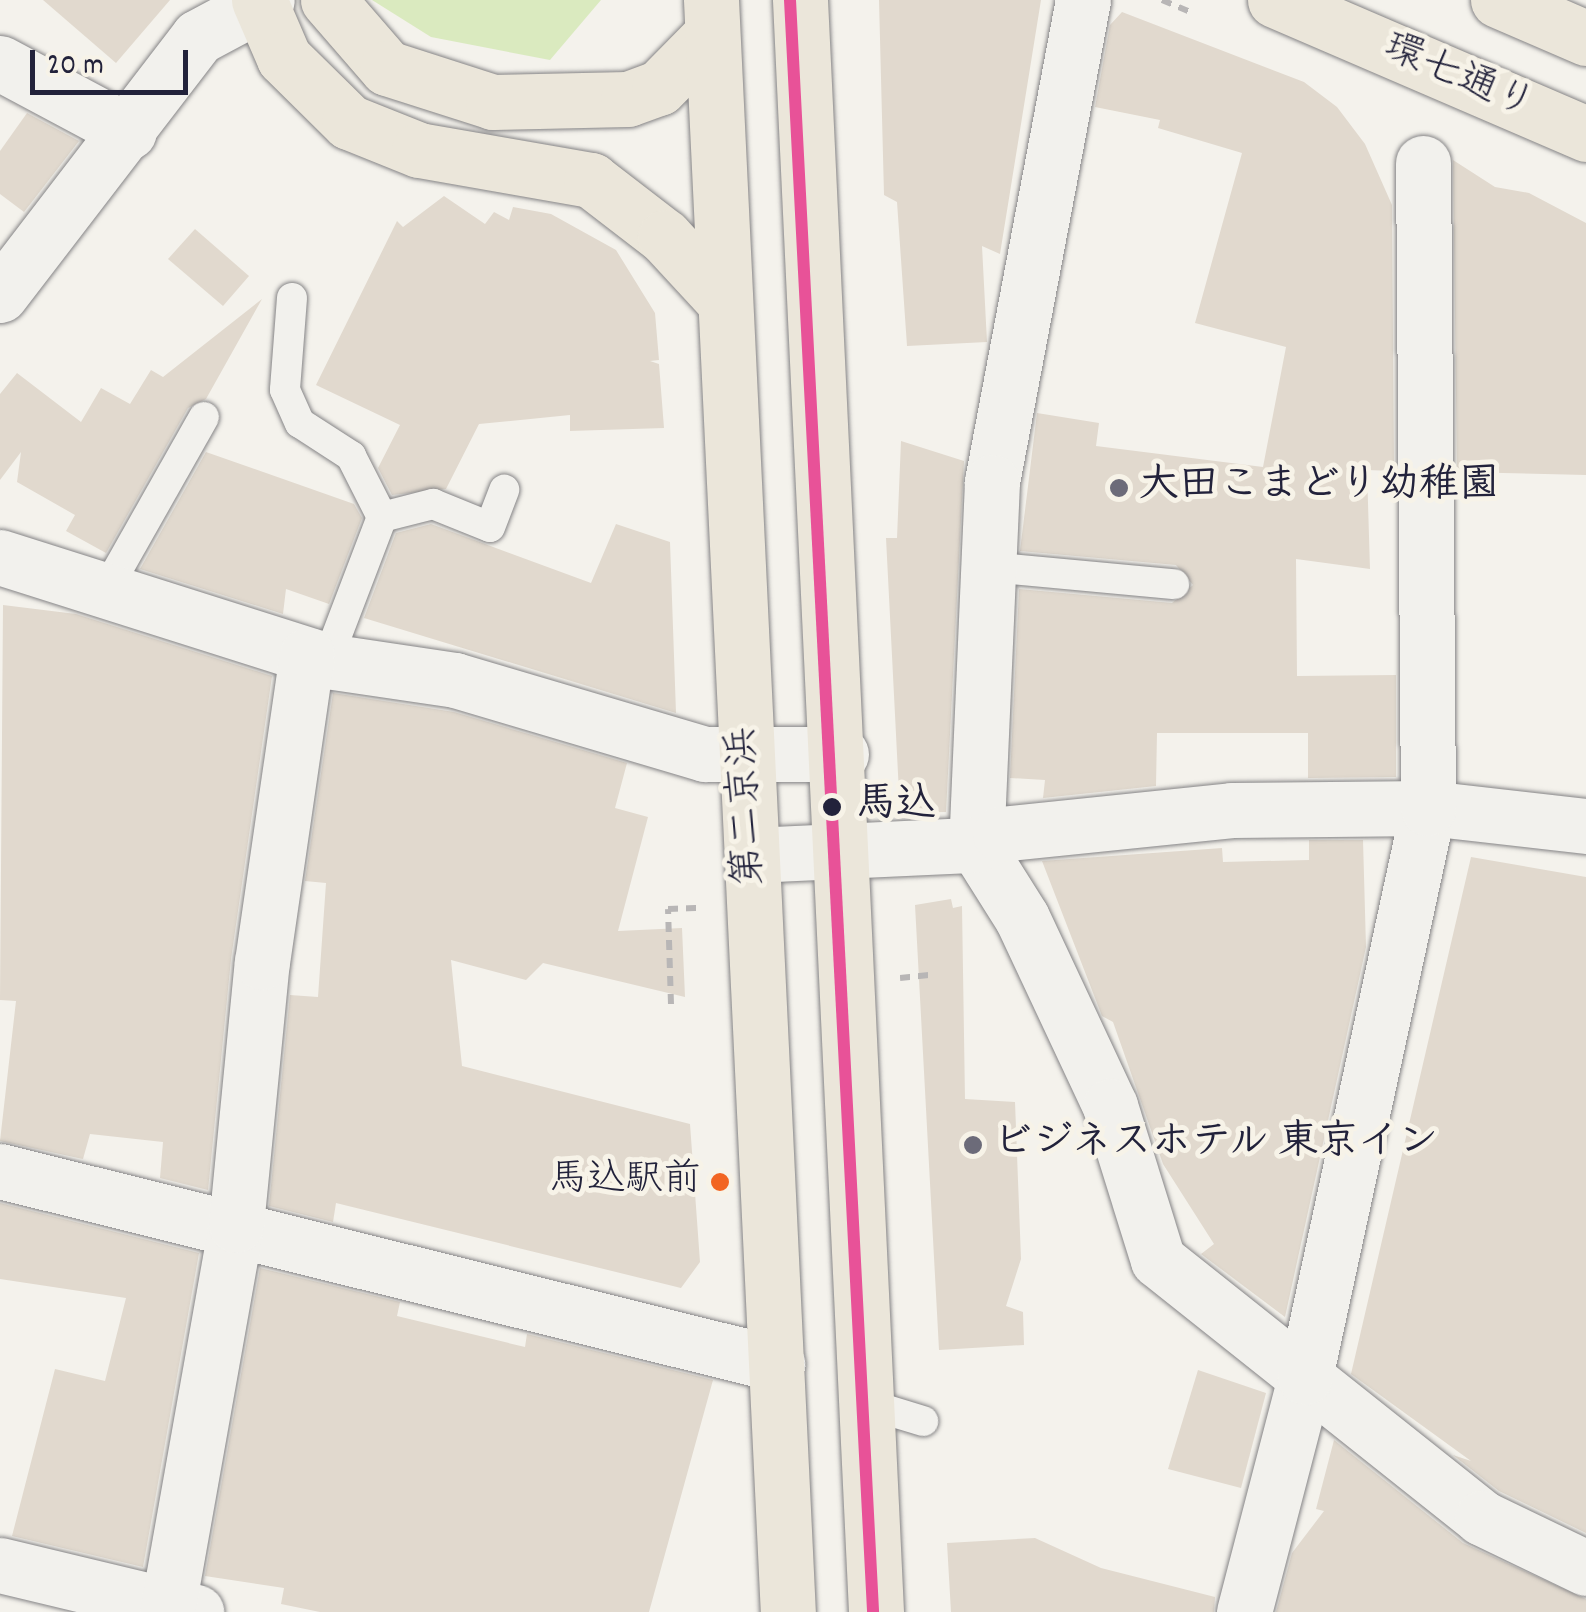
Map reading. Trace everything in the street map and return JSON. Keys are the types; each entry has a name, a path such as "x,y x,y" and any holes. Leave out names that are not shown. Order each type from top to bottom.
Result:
{"main road":[{"path":"328,0 387,68 493,102 628,100 660,88 711,17"},
{"path":"800,0 841,754 864,1404 876,1612"},
{"name":"環七通り","path":"1275,0 1586,134"},
{"path":"1498,0 1586,38"},
{"path":"1571,0 1586,6"},
{"path":"262,1 284,58 348,122 419,150 591,180 665,236 724,302"},
{"name":"第二京浜","path":"711,17 788,1612"},
{"path":"1502,97 1586,154"}],"street":[{"path":"1082,0 992,482 976,846 1022,918 1110,1106 1158,1260 1482,1518 1586,1568"},
{"path":"0,295 129,132 198,37 262,1"},
{"path":"0,63 129,132"},
{"path":"1244,1612 1305,1377 1428,808 1422,163"},
{"path":"0,557 317,658 455,680 606,730 746,757 841,754"},
{"path":"0,1566 177,1610 236,1225 262,962 317,658"},
{"path":"752,855 976,846 1000,834 1232,810 1428,808 1586,826"},
{"path":"0,1171 236,1225 777,1364"}],"lane":[{"path":"292,298 285,390 300,423 350,456 382,517"},
{"path":"105,592 204,417"},
{"path":"382,517 432,504 490,527 504,490"},
{"path":"317,658 382,517"},
{"path":"989,567 1174,584"},
{"path":"864,1404 923,1421"}],"path":[{"path":"1162,0 1193,13"},
{"path":"671,1004 668,909 710,908"},
{"path":"894,978 928,976"}],"green space":[{"path":"372,0 601,0 550,60 431,37"}],"building":[{"path":"43,0 170,0 116,63"},
{"path":"879,0 1041,0 1000,254 982,246 987,342 907,346 897,202 884,195"},
{"path":"1122,12 1304,82 1337,107 1365,144 1392,205 1394,471 1367,470 1370,569 1296,559 1297,676 1396,675 1396,777 1308,778 1308,733 1157,733 1156,786 1043,798 1045,780 1010,778 1019,589 1172,603 1193,585 1176,565 1020,551 1037,413 1099,423 1096,446 1263,467 1286,347 1195,323 1242,153 1158,128 1160,120 1095,107 1110,25"},
{"path":"27,113 79,141 24,212 0,194 0,151"},
{"path":"1453,160 1495,187 1529,193 1586,223 1586,475 1457,472"},
{"path":"444,196 485,224 494,212 509,220 513,207 551,214 616,250 655,313 659,360 650,361 659,364 664,428 570,431 570,415 479,424 446,489 392,495 378,468 400,425 316,385 397,221 403,227"},
{"path":"195,229 249,276 223,306 168,259"},
{"path":"262,299 206,399 188,408 106,553 66,531 75,515 17,482 21,452 0,480 0,394 17,373 81,422 101,388 130,404 151,370 163,377"},
{"path":"901,441 964,461 946,812 900,813 886,538 897,538"},
{"path":"206,452 354,504 362,518 329,604 286,589 283,614 140,569"},
{"path":"431,524 591,583 616,524 670,542 676,713 364,618 396,533"},
{"path":"3,605 76,614 272,676 231,959 208,1190 160,1178 163,1142 90,1134 83,1159 0,1141 16,1001 0,1000"},
{"path":"333,693 454,712 627,763 615,808 648,817 618,931 682,928 685,997 543,963 526,980 451,960 462,1066 690,1124 700,1262 681,1288 336,1203 333,1222 269,1206 290,995 318,997 326,883 305,881"},
{"path":"1309,840 1363,840 1366,947 1285,1317 1201,1254 1214,1244 1163,1164 1113,1022 1102,1016 1042,861 1222,848 1223,862 1309,860"},
{"path":"1471,857 1586,877 1586,1533 1499,1491 1453,1455 1471,1461 1351,1374"},
{"path":"951,899 953,908 962,906 965,1099 1015,1102 1021,1259 1006,1306 1023,1312 1024,1345 939,1350 915,905"},
{"path":"0,1203 199,1253 143,1567 12,1536 55,1369 105,1381 126,1298 0,1279"},
{"path":"260,1268 400,1302 397,1316 525,1347 527,1334 713,1380 649,1612 320,1612 281,1604 284,1588 205,1576"},
{"path":"1198,1370 1266,1393 1241,1488 1168,1469"},
{"path":"1334,1440 1463,1543 1586,1599 1586,1612 1276,1612 1292,1553 1324,1511 1316,1509"},
{"path":"1035,1538 1101,1568 1215,1597 1214,1612 951,1612 947,1543"}],"transit line":[{"path":"790,0 873,1612"}],"place":[{"name":"大田こまどり幼稚園","path":"1119,488"},
{"name":"馬込","path":"832,807"},
{"name":"ビジネスホテル 東京イン","path":"973,1145"},
{"name":"馬込駅前","path":"720,1182"}]}
